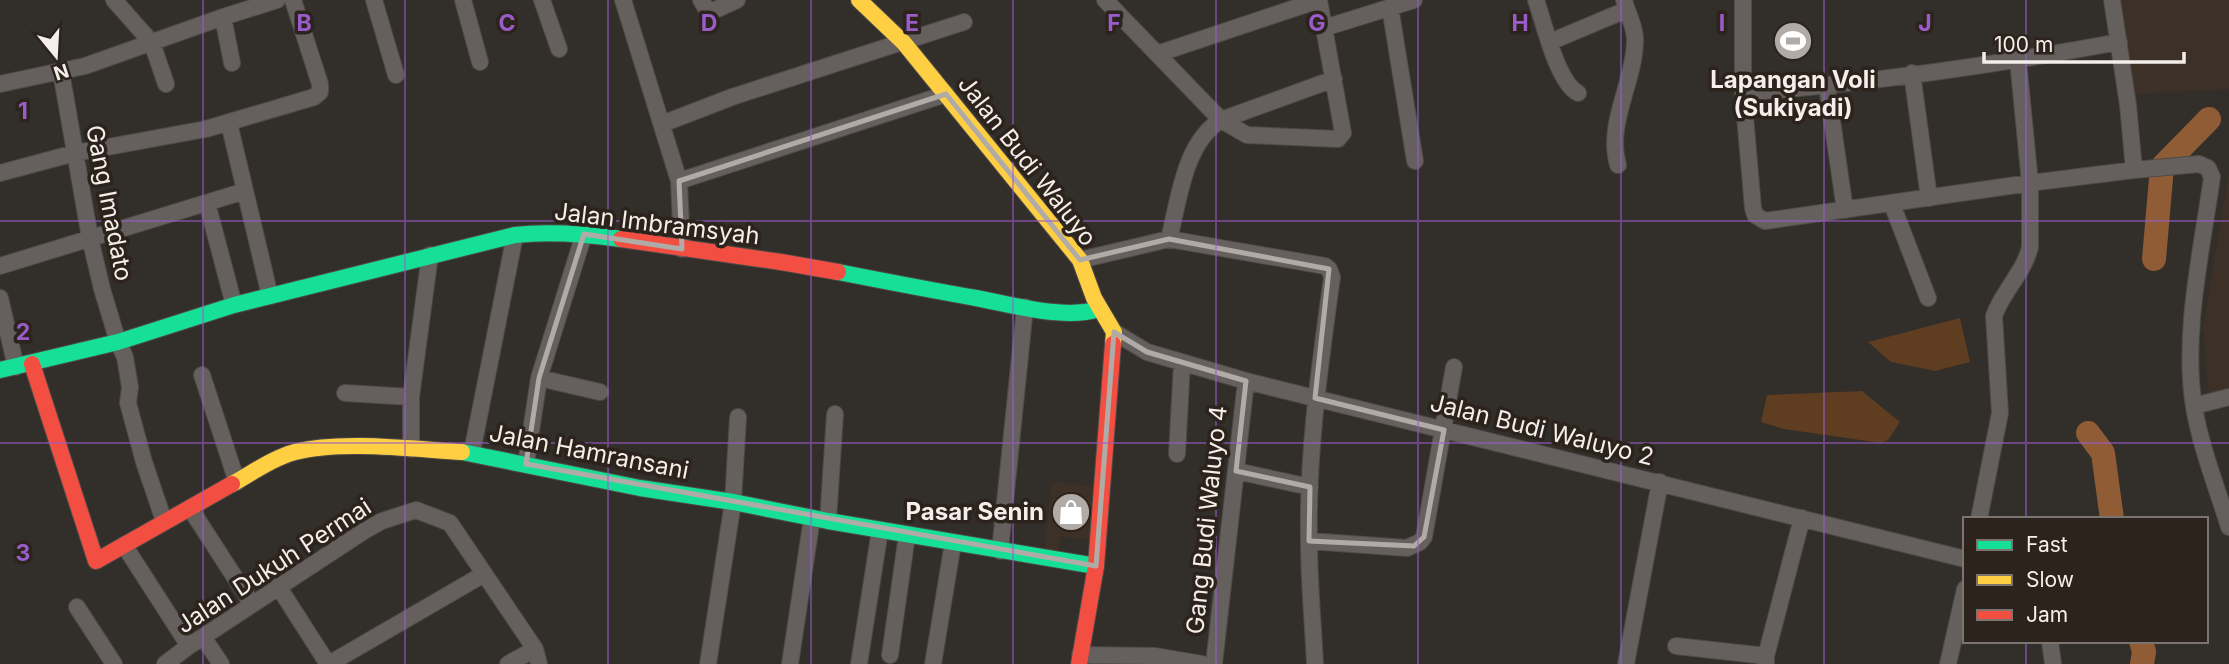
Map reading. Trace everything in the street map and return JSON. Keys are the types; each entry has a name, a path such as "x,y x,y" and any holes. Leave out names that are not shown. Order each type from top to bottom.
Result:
{"street":[{"path":"114,0 152,43 166,83"},
{"path":"0,84 61,72 114,57 277,0"},
{"path":"0,173 75,153 229,123 314,97 320,92 320,84 293,0"},
{"path":"374,0 396,75"},
{"path":"463,0 480,62"},
{"path":"542,0 559,49"},
{"path":"623,0 679,181 682,249"},
{"path":"701,0 707,10 715,10 737,0"},
{"name":"Jalan Budi Waluyo","path":"859,0 904,43 1080,260 1088,287 1114,332"},
{"path":"1105,0 1157,54 1221,120 1238,131 1256,136 1338,139 1343,133 1319,0 1157,54"},
{"path":"1324,28 1414,0"},
{"path":"1536,0 1566,83 1578,93"},
{"path":"1743,0 1743,93 1755,215 1765,221 2134,170 2199,164 2208,168 2211,172 2193,311 2191,349 2194,407 2229,527"},
{"path":"2112,0 2129,105 2134,170"},
{"path":"1550,42 1625,5 1636,39 1614,137 1618,165"},
{"path":"1390,7 1415,161"},
{"path":"223,17 232,64"},
{"path":"662,124 732,97 964,22"},
{"path":"1743,93 1827,86 2018,60 2119,42"},
{"path":"1979,517 2000,413 1994,316 2028,257 2030,247 2030,183 2018,60"},
{"name":"Gang Imadato","path":"61,72 90,238 118,342 125,357 130,387 128,403 164,521"},
{"path":"1912,74 1930,198"},
{"path":"1169,239 1189,164 1205,132 1221,120 1334,79"},
{"path":"1827,86 1845,211"},
{"path":"679,181 946,94"},
{"path":"229,123 270,296"},
{"path":"0,266 245,191"},
{"path":"207,203 234,305"},
{"path":"1892,204 1928,298"},
{"name":"Jalan Imbramsyah","path":"15,367 118,342 234,305 430,255 515,235 540,232 584,234 781,262 1025,307 1086,313 1099,309"},
{"path":"526,464 539,378 584,234"},
{"path":"471,452 515,235"},
{"path":"1080,260 1169,239 1329,268 1332,277 1315,398 1310,487 1309,541 1315,664"},
{"path":"411,449 411,397 430,255"},
{"path":"0,298 15,367"},
{"path":"1000,551 1025,307"},
{"path":"1114,332 1096,566 1080,659 1155,656 1202,664"},
{"name":"Jalan Budi Waluyo 2","path":"1114,332 1147,352 1246,381 1963,558"},
{"path":"1177,454 1182,363"},
{"name":"Jalan Hamransani","path":"15,367 96,561 256,469 296,452 340,446 471,452 640,488 1096,566"},
{"path":"1309,541 1406,548 1420,542 1424,537 1454,368"},
{"path":"202,375 237,482"},
{"path":"539,378 600,392"},
{"name":"Gang Budi Waluyo 4","path":"1214,664 1246,381"},
{"path":"345,393 411,397"},
{"path":"2194,407 2229,397"},
{"path":"828,521 835,414"},
{"path":"708,664 733,502 738,417"},
{"path":"1236,471 1310,487"},
{"path":"1626,664 1660,482"},
{"path":"190,508 252,604"},
{"name":"Jalan Dukuh Permai","path":"165,664 364,530 416,510 450,523 537,657"},
{"path":"1676,646 1766,660 1802,517"},
{"path":"790,664 812,518"},
{"path":"859,664 880,530"},
{"path":"890,655 906,535"},
{"path":"933,664 953,543"},
{"path":"124,545 196,641 221,664"},
{"path":"278,586 329,664 484,574"},
{"path":"1948,664 1963,598"},
{"path":"77,607 114,664"},
{"path":"2050,643 2053,664"},
{"path":"508,664 537,657"}],"highlighted area":[{"path":"946,94 1080,260 1169,239 1329,269 1315,398 1444,430 1424,537 1414,546 1309,541 1310,487 1236,471 1246,381 1147,352 1114,332 1096,566 526,464 539,378 584,234 682,249 679,181"}],"shaded area":[{"path":"2116,0 2229,0 2229,89 2133,94"},
{"path":"2229,172 2229,393 2209,399 2203,326"},
{"path":"1960,318 1970,362 1935,371 1891,362 1868,342"},
{"path":"1862,391 1900,422 1888,440 1881,443 1784,429 1761,422 1767,395"},
{"name":"Pasar Senin","path":"1052,482 1095,486 1092,539 1060,537 1058,554 1044,553"}],"waterway":[{"path":"2154,259 2162,167 2209,119"},
{"path":"2088,433 2103,453 2112,517"},
{"path":"2142,643 2144,652 2142,664"}],"traffic: fast":[{"path":"0,370 118,342 234,305 515,235 542,233 621,239"},
{"path":"838,272 1038,310 1070,313 1099,309"},
{"path":"462,452 640,488 1096,566"}],"traffic: slow":[{"path":"859,0 904,43 1080,260 1094,298 1114,332 1113,344"},
{"path":"232,484 279,458 314,448 378,446 462,452"}],"traffic: jam":[{"path":"621,239 838,272"},
{"path":"1079,664 1096,566 1113,344"},
{"path":"32,364 96,561 232,484"}],"place":[{"name":"Lapangan Voli (Sukiyadi)","path":"1793,41"},
{"name":"Pasar Senin","path":"1071,512"}]}
